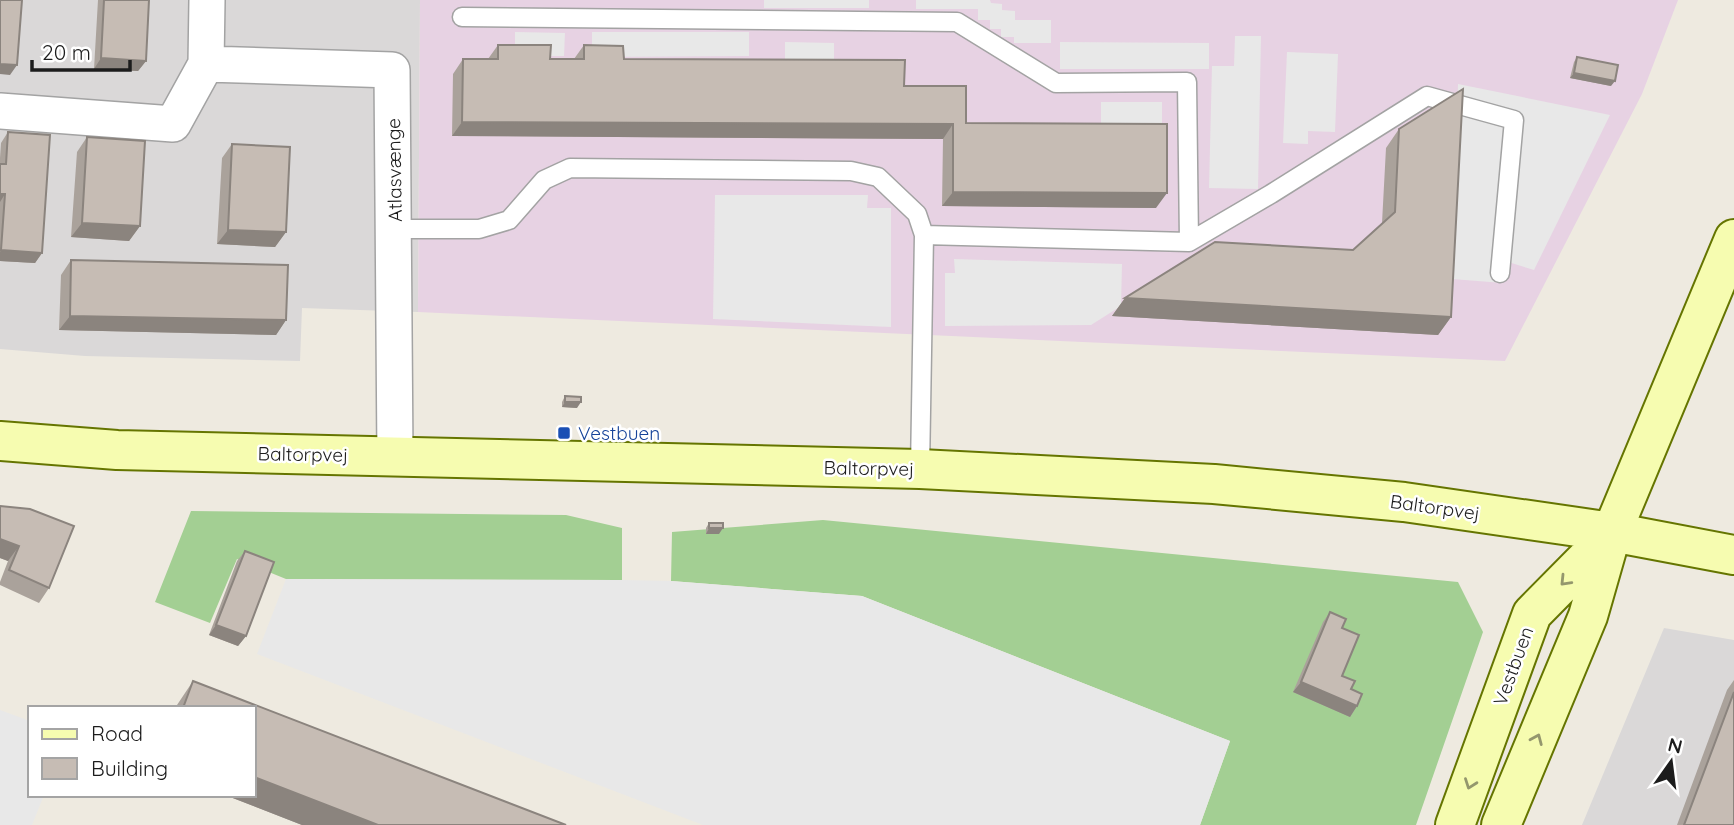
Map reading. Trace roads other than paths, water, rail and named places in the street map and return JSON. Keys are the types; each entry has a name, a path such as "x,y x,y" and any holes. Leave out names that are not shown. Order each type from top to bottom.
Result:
{"street":[{"path":"0,111 173,124 206,64 208,0"},
{"name":"Atlasvænge","path":"206,64 392,69 396,457"},
{"name":"Vestbuen","path":"1501,825 1588,616 1612,532 1734,239"},
{"name":"Baltorpvej","path":"0,441 117,450 920,469 1214,484 1404,502 1612,532 1734,555"},
{"name":"Vestbuen","path":"1455,825 1532,614 1612,532"}],"lane":[{"path":"703,0 703,19"},
{"path":"463,16 957,22 1056,83 1186,82 1189,242"},
{"path":"924,235 1189,242 1427,96 1514,120 1500,273"},
{"path":"395,229 479,229 509,220 544,180 570,168 824,170 851,171 878,177 917,214 924,235 920,469"}],"place":[{"name":"Vestbuen","path":"564,433"}]}
